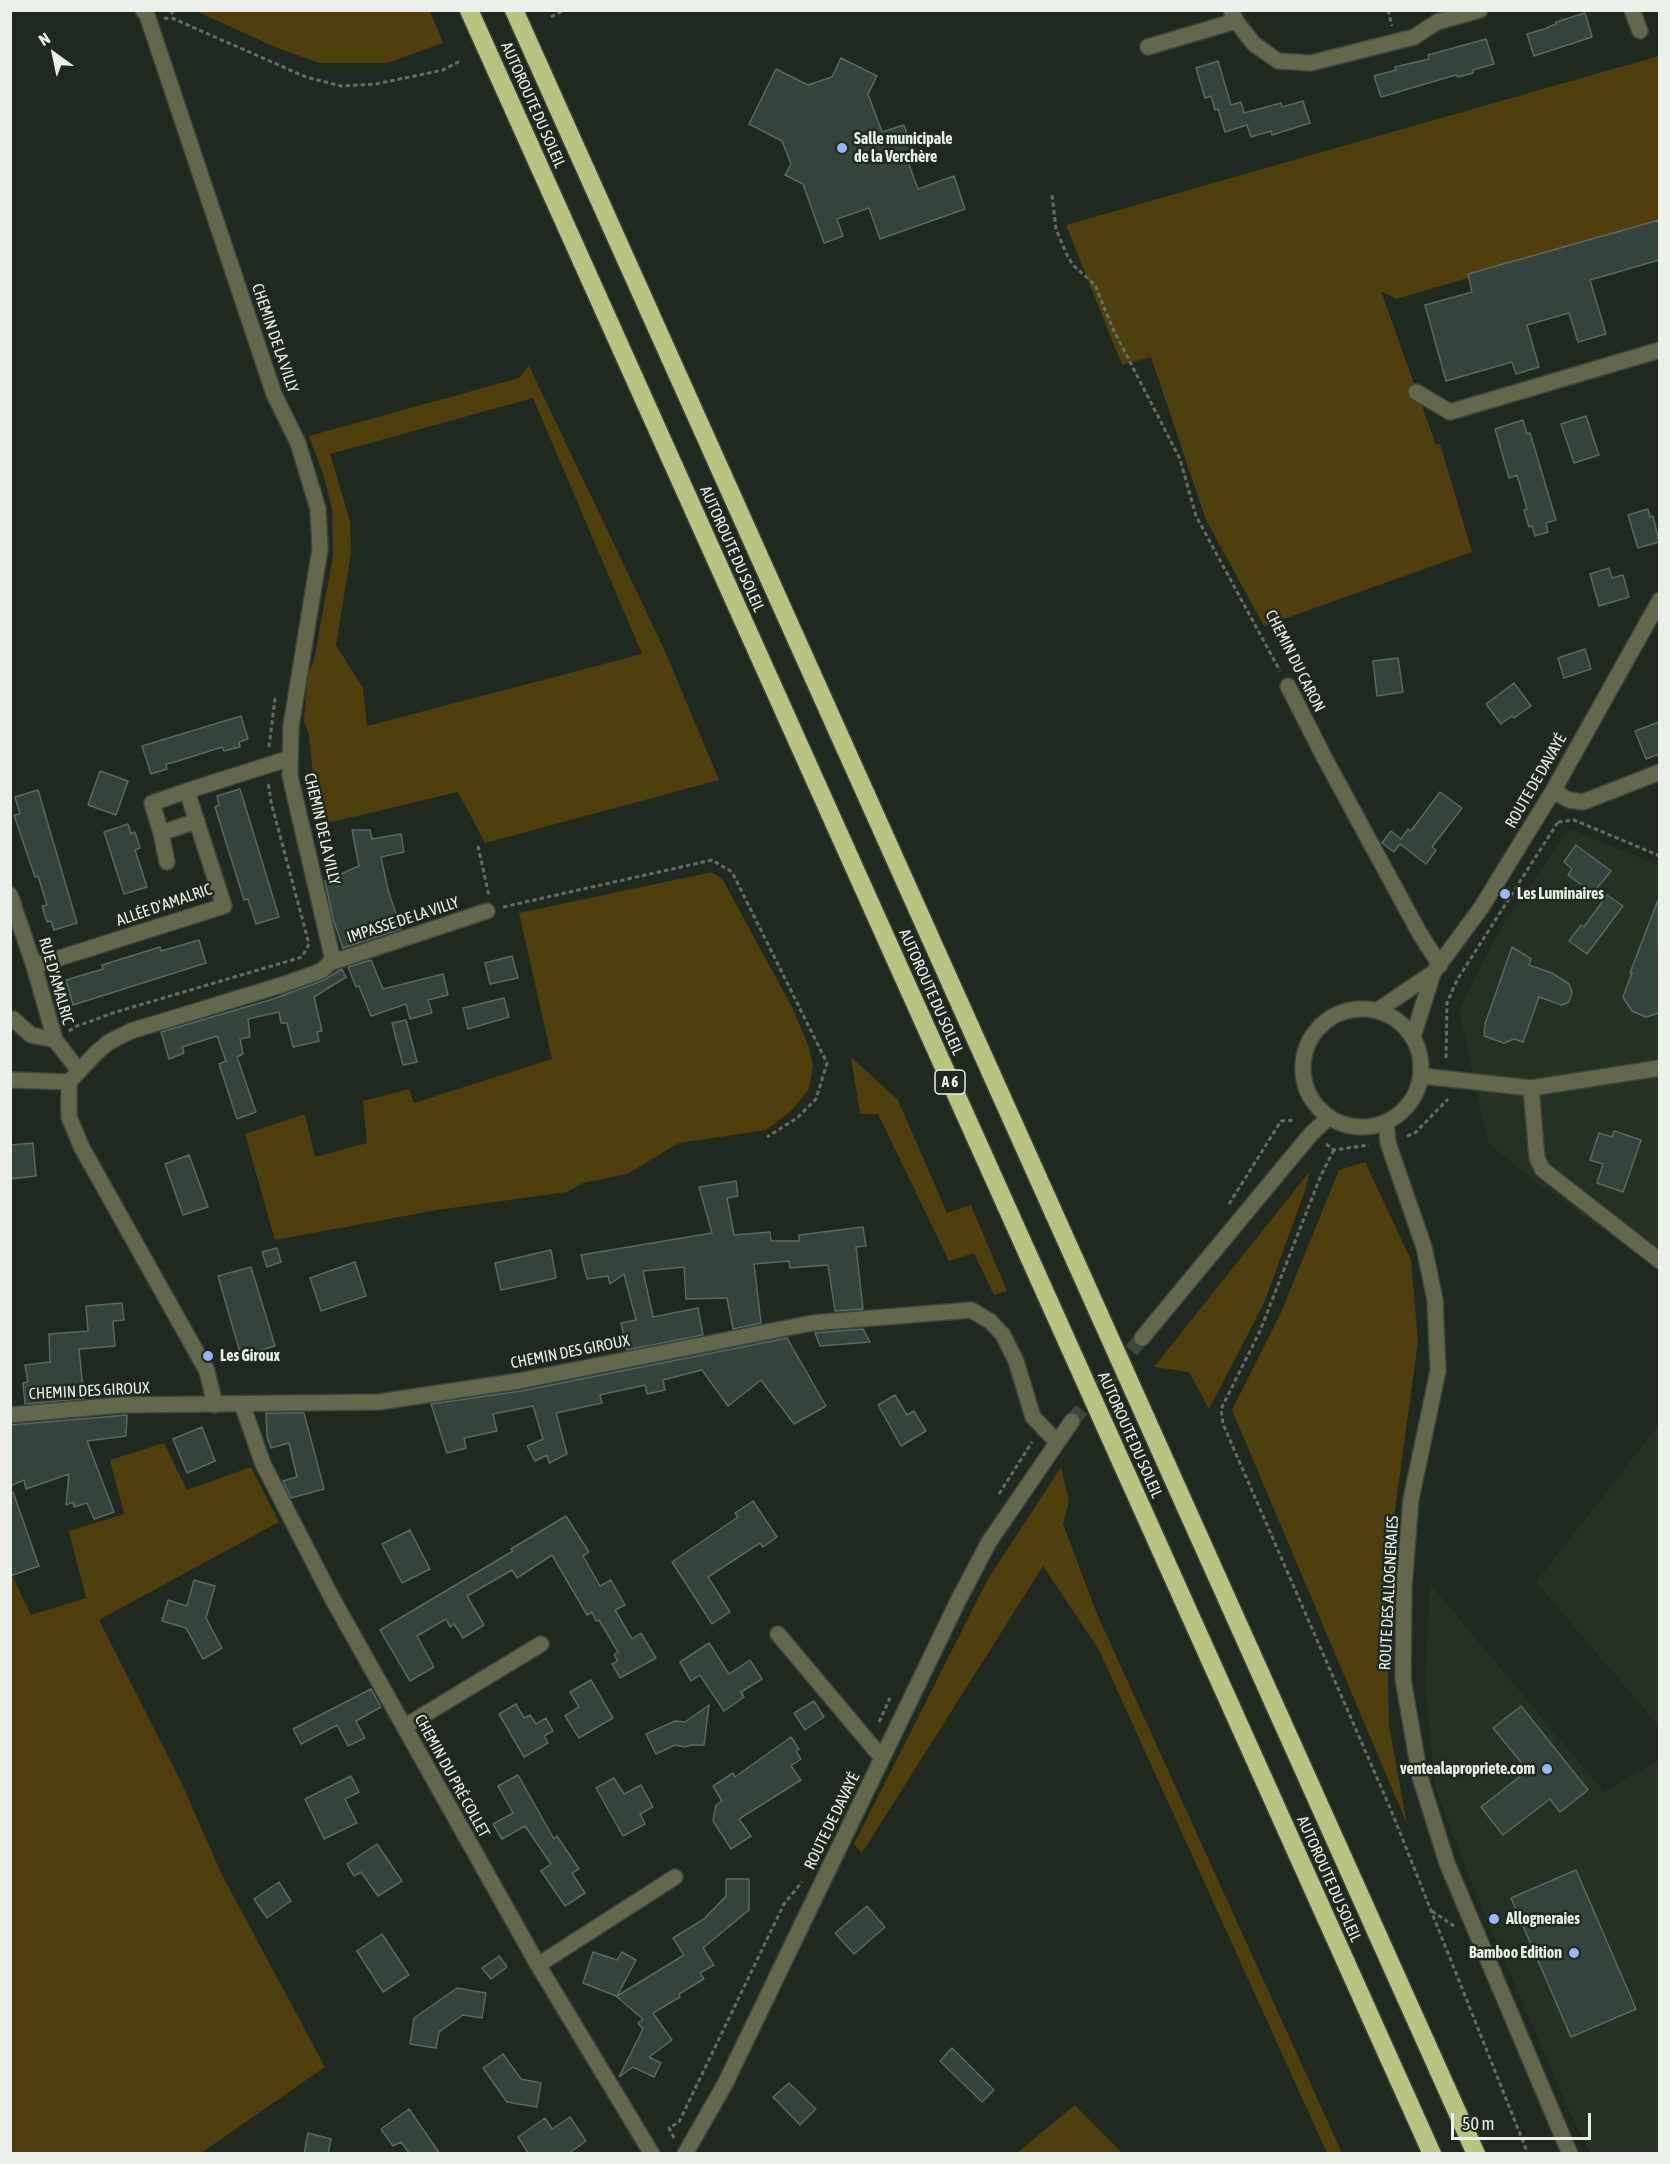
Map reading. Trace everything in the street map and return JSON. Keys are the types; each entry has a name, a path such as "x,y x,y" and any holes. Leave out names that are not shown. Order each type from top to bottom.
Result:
{"highway":[{"name":"AUTOROUTE DU SOLEIL","path":"470,10 1432,2154"},
{"name":"AUTOROUTE DU SOLEIL","path":"514,10 1476,2154"}],"street":[{"path":"1148,47 1233,16 1254,44 1278,61 1311,63 1414,37 1437,22 1480,10"},
{"path":"1632,10 1640,31"},
{"name":"CHEMIN DE LA VILLY","path":"145,13 274,394 298,443 318,509 320,549 291,726 290,776 332,956 330,963"},
{"path":"1416,392 1450,412 1659,350"},
{"name":"ROUTE DE DAVAYÉ","path":"1413,1037 1437,969 1481,908 1553,791 1659,600"},
{"name":"CHEMIN DU CARON","path":"1288,686 1437,969"},
{"path":"167,862 152,803 290,758"},
{"path":"1553,791 1569,800 1583,802 1659,772"},
{"name":"ALLÉE D'AMALRIC","path":"34,966 224,906 188,791"},
{"path":"161,833 197,821"},
{"name":"RUE D'AMALRIC","path":"10,894 34,966 54,1040 74,1076"},
{"name":"IMPASSE DE LA VILLY","path":"330,963 487,911"},
{"path":"216,1405 207,1371 82,1148 69,1117 74,1076 102,1047 131,1030 285,984 321,971 330,963"},
{"name":"ROUTE DE DAVAYÉ","path":"1378,1010 1437,969"},
{"path":"1359,1008 1378,1010 1404,1025 1413,1037 1419,1051 1422,1076 1413,1098 1401,1112 1386,1122 1366,1127 1347,1125 1329,1117 1315,1104 1306,1088 1303,1070 1305,1052 1312,1035 1325,1021 1341,1012 1359,1008"},
{"path":"13,1019 31,1035 54,1040"},
{"path":"1422,1076 1531,1088 1659,1068"},
{"path":"10,1080 74,1076"},
{"path":"1531,1088 1537,1158 1542,1169 1659,1261"},
{"path":"1142,1338 1311,1134 1329,1117"},
{"name":"ROUTE DES ALLOGNERAIES","path":"1386,1122 1388,1143 1424,1247 1435,1300 1438,1371 1411,1499 1404,1587 1403,1679 1420,1778 1448,1863 1570,2154"},
{"name":"CHEMIN DES GIROUX","path":"10,1414 121,1405 379,1402 519,1381 812,1323 971,1310 990,1321 1003,1335 1016,1360 1034,1417 1057,1442"},
{"name":"CHEMIN DU PRÉ COLLET","path":"242,1404 263,1464 332,1598 538,1965 652,2154"},
{"name":"ROUTE DE DAVAYÉ","path":"680,2147 725,2084 958,1601 989,1542 1013,1504 1072,1422"},
{"path":"778,1634 882,1758"},
{"path":"404,1728 541,1644"},
{"path":"538,1965 675,1877"}],"path":[{"path":"171,10 174,19"},
{"path":"551,17 564,10"},
{"path":"145,13 174,19 306,77 341,86 376,84 443,70 460,61"},
{"name":"CHEMIN DU CARON","path":"1052,195 1056,229 1067,255 1073,265 1095,285 1112,327 1180,459 1196,516 1288,686"},
{"path":"54,1040 77,1026 116,1012 302,957 309,944 271,802 267,766 275,699 282,695"},
{"path":"1446,1058 1447,1003 1457,980 1558,822 1574,820 1659,856"},
{"path":"478,846 490,903 487,911"},
{"path":"487,911 712,860 732,872 827,1063 816,1099 797,1118 767,1137"},
{"path":"1407,1136 1415,1133 1448,1099"},
{"path":"1225,1210 1281,1121 1295,1120"},
{"path":"1326,1144 1334,1150 1369,1145"},
{"path":"1334,1150 1321,1175 1260,1331 1221,1409 1223,1424 1391,1810 1528,2154"},
{"path":"996,1500 1032,1444"},
{"path":"870,1743 892,1694"},
{"path":"680,2147 669,2128 679,2122 784,1904 807,1875"}],"shaded area":[{"path":"196,11 430,11 443,43 387,63 319,63 275,47"},
{"path":"1659,56 1659,222 1396,299 1381,291 1436,445 1440,444 1472,552 1264,626 1206,520 1151,357 1122,365 1066,225"},
{"path":"529,366 665,651 719,780 485,843 458,792 323,824 314,782 309,735 304,721 308,673 314,660 333,556 332,509 325,480 309,436 519,378","holes":["533,398 642,654 367,726 363,688 336,645 351,553 350,521 330,454"]},
{"path":"1570,829 1659,866 1659,1271 1528,1176 1488,1143 1459,1010 1502,926"},
{"path":"712,872 723,880 793,1009 809,1047 813,1066 809,1089 791,1111 766,1130 679,1143 627,1174 583,1183 567,1192 437,1210 275,1240 245,1134 305,1114 315,1157 367,1143 363,1101 409,1089 414,1103 552,1059 519,913"},
{"path":"851,1057 898,1100 947,1213 971,1205 1007,1291 994,1295 974,1253 949,1261 878,1114 860,1114"},
{"path":"1365,1162 1411,1260 1418,1342 1391,1539 1387,1634 1389,1726 1407,1824 1232,1410 1280,1315 1339,1170"},
{"path":"1310,1171 1305,1191 1264,1303 1209,1409 1189,1372 1154,1367"},
{"path":"1659,1425 1659,1726 1536,1582"},
{"path":"164,1443 187,1490 251,1467 279,1522 99,1620 181,1782 222,1875 325,2067 201,2153 11,2153 10,1571 31,1615 86,1598 69,1531 124,1514 110,1460"},
{"path":"1061,1467 1069,1501 1063,1524 1097,1614 1342,2153 1327,2153 1099,1650 1043,1566 862,1853 854,1844 988,1579"},
{"path":"1430,1584 1604,1792 1657,1761 1659,1764 1659,2153 1591,2153 1568,2108 1477,1897 1436,1790 1425,1686"},
{"path":"1075,2105 1122,2153 1017,2153"}],"building":[{"path":"1585,13 1592,37 1534,56 1527,34"},
{"path":"1486,39 1494,64 1473,70 1473,73 1458,77 1456,75 1381,97 1374,76 1396,70 1395,67 1429,59 1428,55"},
{"name":"Salle municipale de la Verchère","path":"841,58 877,76 868,94 882,132 904,125 913,151 905,154 918,189 954,176 965,209 880,239 869,208 837,219 843,236 824,243 803,184 785,175 791,164 782,141 749,124 776,69 808,85 832,77"},
{"path":"1218,61 1231,105 1241,102 1244,113 1281,103 1282,107 1303,101 1310,123 1272,135 1271,131 1251,137 1247,125 1225,132 1218,109 1215,110 1211,96 1205,98 1196,68"},
{"path":"1659,220 1659,260 1590,280 1606,334 1578,342 1569,313 1527,325 1539,367 1516,374 1512,362 1446,381 1425,305 1472,292 1468,274"},
{"path":"1586,416 1599,455 1574,463 1561,424"},
{"path":"1523,420 1527,434 1530,433 1556,520 1546,523 1548,532 1535,536 1532,526 1529,527 1524,510 1527,509 1517,475 1509,478 1495,429"},
{"path":"1648,509 1650,517 1653,516 1659,542 1638,548 1628,515"},
{"path":"1609,568 1612,578 1623,575 1629,597 1599,606 1590,574"},
{"path":"1585,649 1591,669 1564,678 1558,658"},
{"path":"1398,658 1403,692 1377,696 1373,661"},
{"path":"1514,683 1531,706 1501,724 1486,704"},
{"path":"241,716 248,739 239,742 240,747 224,751 222,747 166,764 167,769 151,774 142,746"},
{"path":"1659,722 1659,754 1646,759 1635,731"},
{"path":"100,771 128,781 116,815 88,805"},
{"path":"240,789 279,917 256,924 248,899 244,900 215,807 219,805 217,796"},
{"path":"38,790 77,923 54,930 51,921 47,922 42,906 47,905 14,815 20,814 15,797"},
{"path":"1440,792 1462,808 1432,847 1436,850 1426,864 1400,844 1394,852 1382,843 1391,831 1401,839 1408,829 1411,831"},
{"path":"128,824 131,834 135,832 140,848 135,850 147,887 124,894 104,832"},
{"path":"352,830 370,830 372,839 401,834 404,852 381,857 388,890 401,929 343,948 333,919 325,881 359,866"},
{"path":"1576,845 1611,871 1593,893 1568,875 1572,869 1564,862"},
{"path":"1607,895 1623,906 1587,954 1569,941 1581,925 1584,927"},
{"path":"1658,900 1659,1013 1646,1017 1632,1011 1623,997"},
{"path":"199,940 206,963 73,1005 66,980 103,969 102,965 160,947 161,951"},
{"path":"1512,947 1531,959 1529,965 1552,973 1569,984 1572,992 1569,1002 1562,1005 1539,997 1523,1042 1514,1039 1504,1043 1484,1036 1485,1024"},
{"path":"512,956 518,978 490,984 485,963"},
{"path":"371,960 383,989 443,974 448,995 428,1000 432,1013 410,1019 406,1004 371,1016 359,986 356,987 348,967"},
{"path":"342,969 346,977 314,997 322,1031 317,1032 319,1041 293,1047 287,1023 281,1023 279,1012 248,1019 250,1037 240,1039 243,1054 237,1057 256,1112 237,1119 219,1064 226,1061 217,1036 182,1047 184,1053 169,1059 161,1032 273,999 324,980"},
{"path":"504,998 509,1017 468,1029 463,1008"},
{"path":"406,1020 417,1062 403,1065 392,1023"},
{"path":"1614,1131 1641,1140 1623,1192 1597,1183 1603,1164 1590,1160 1599,1133 1612,1137"},
{"path":"33,1143 36,1176 10,1179 10,1145"},
{"path":"189,1155 208,1207 183,1215 165,1164"},
{"path":"736,1181 738,1196 727,1198 734,1235 770,1232 771,1241 799,1241 799,1235 863,1227 866,1246 856,1247 863,1309 835,1311 828,1265 790,1268 789,1261 754,1264 761,1323 733,1329 727,1298 686,1299 684,1267 643,1271 653,1317 698,1308 703,1335 627,1350 621,1323 636,1320 624,1274 610,1284 608,1276 587,1279 581,1255 712,1233 699,1187"},
{"path":"277,1248 281,1262 267,1267 262,1252"},
{"path":"551,1250 556,1278 501,1290 495,1263"},
{"path":"355,1262 366,1296 321,1311 310,1278"},
{"path":"251,1267 275,1346 241,1356 218,1276"},
{"path":"122,1303 124,1320 113,1321 115,1346 79,1349 84,1399 25,1404 23,1383 28,1382 25,1365 50,1362 49,1334 88,1331 86,1306"},
{"path":"863,1329 870,1342 820,1346 815,1333"},
{"path":"787,1338 826,1406 794,1424 761,1380 728,1406 702,1370 663,1380 665,1390 647,1394 645,1385 600,1395 602,1403 556,1413 567,1454 549,1463 547,1455 535,1461 527,1446 543,1439 533,1406 493,1414 497,1431 464,1438 466,1448 447,1453 431,1404 521,1391"},
{"path":"895,1395 907,1415 914,1411 926,1431 901,1446 878,1405"},
{"path":"266,1413 304,1413 324,1489 291,1498 283,1481 297,1477 289,1443 271,1448 267,1437"},
{"path":"127,1415 126,1436 87,1441 114,1512 94,1519 87,1503 74,1507 73,1502 66,1505 69,1474 26,1489 24,1480 10,1486 10,1425"},
{"path":"202,1427 215,1461 187,1473 173,1439"},
{"path":"13,1492 39,1566 10,1576 10,1493"},
{"path":"753,1501 777,1537 763,1547 760,1543 708,1577 730,1612 712,1624 672,1562 738,1517 735,1513"},
{"path":"566,1516 589,1552 583,1556 600,1586 611,1580 625,1605 615,1610 632,1639 641,1633 656,1658 620,1678 612,1664 618,1661 614,1655 618,1652 599,1620 596,1621 592,1612 587,1615 552,1555 517,1578 512,1570 467,1596 484,1625 463,1638 454,1624 450,1627 446,1619 417,1636 434,1667 410,1681 380,1630 513,1551 511,1549"},
{"path":"410,1530 430,1569 402,1583 382,1544"},
{"path":"194,1580 215,1586 206,1618 222,1648 203,1659 186,1628 162,1621 168,1600 187,1606"},
{"path":"709,1643 729,1674 750,1660 762,1679 741,1692 744,1697 724,1711 700,1675 691,1681 680,1662"},
{"path":"591,1680 613,1718 579,1738 565,1716 579,1707 570,1692"},
{"path":"371,1689 381,1707 356,1721 365,1738 348,1746 337,1725 301,1744 293,1729"},
{"path":"814,1701 824,1717 805,1730 794,1713"},
{"path":"516,1704 524,1718 530,1715 536,1724 546,1718 553,1731 544,1736 548,1743 524,1757 499,1714"},
{"path":"709,1705 704,1745 685,1747 675,1745 656,1754 646,1734 675,1721 685,1722"},
{"name":"ventealapropriete.com","path":"1521,1706 1588,1790 1560,1812 1550,1799 1503,1835 1481,1807 1523,1774 1521,1771 1525,1767 1493,1728"},
{"path":"791,1737 799,1749 796,1751 801,1759 791,1766 801,1780 739,1819 751,1836 731,1849 713,1821 716,1805 722,1801 713,1786 733,1773 735,1777"},
{"path":"518,1775 554,1839 557,1836 579,1869 572,1873 585,1893 565,1906 541,1871 551,1864 525,1826 502,1839 493,1824 513,1813 498,1786"},
{"path":"351,1776 359,1792 345,1799 357,1823 324,1839 305,1799"},
{"path":"614,1778 624,1794 641,1785 653,1807 640,1814 645,1824 623,1836 596,1788"},
{"path":"377,1844 402,1881 378,1896 361,1872 354,1876 347,1864"},
{"name":"Bamboo Edition","path":"1576,1870 1636,2009 1571,2037 1511,1898"},
{"path":"726,1879 749,1879 749,1910 703,1948 714,1965 700,1973 704,1979 653,2013 672,2040 649,2057 661,2063 654,2077 633,2067 619,2077 643,2029 638,2023 643,2019 616,1996 583,1983 593,1952 617,1960 622,1952 636,1960 617,1996 684,1955 673,1938 704,1919 726,1896"},
{"path":"279,1882 291,1901 267,1918 254,1899"},
{"path":"867,1906 885,1927 854,1954 835,1933"},
{"path":"382,1934 409,1975 383,1992 357,1951"},
{"path":"499,1956 507,1967 491,1979 482,1968"},
{"path":"457,1988 486,1993 482,2018 463,2015 439,2032 436,2048 410,2044 414,2018"},
{"path":"952,2048 994,2090 982,2102 940,2061"},
{"path":"503,2054 521,2079 541,2083 537,2107 507,2102 483,2068"},
{"path":"789,2083 816,2109 800,2125 773,2097"},
{"path":"409,2109 440,2154 410,2154 401,2142 393,2146 381,2129"},
{"path":"570,2117 586,2141 568,2154 529,2154 518,2137 545,2118 552,2129"},
{"path":"308,2133 331,2139 328,2154 304,2154"}],"tunnel":[{"path":"1072,1421 1142,1338"}],"place":[{"name":"Salle municipale de la Verchère","path":"842,148"},
{"name":"Les Luminaires","path":"1505,894"},
{"name":"Les Giroux","path":"208,1356"},
{"name":"ventealapropriete.com","path":"1547,1769"},
{"name":"Allogneraies","path":"1494,1919"},
{"name":"Bamboo Edition","path":"1574,1953"}]}
